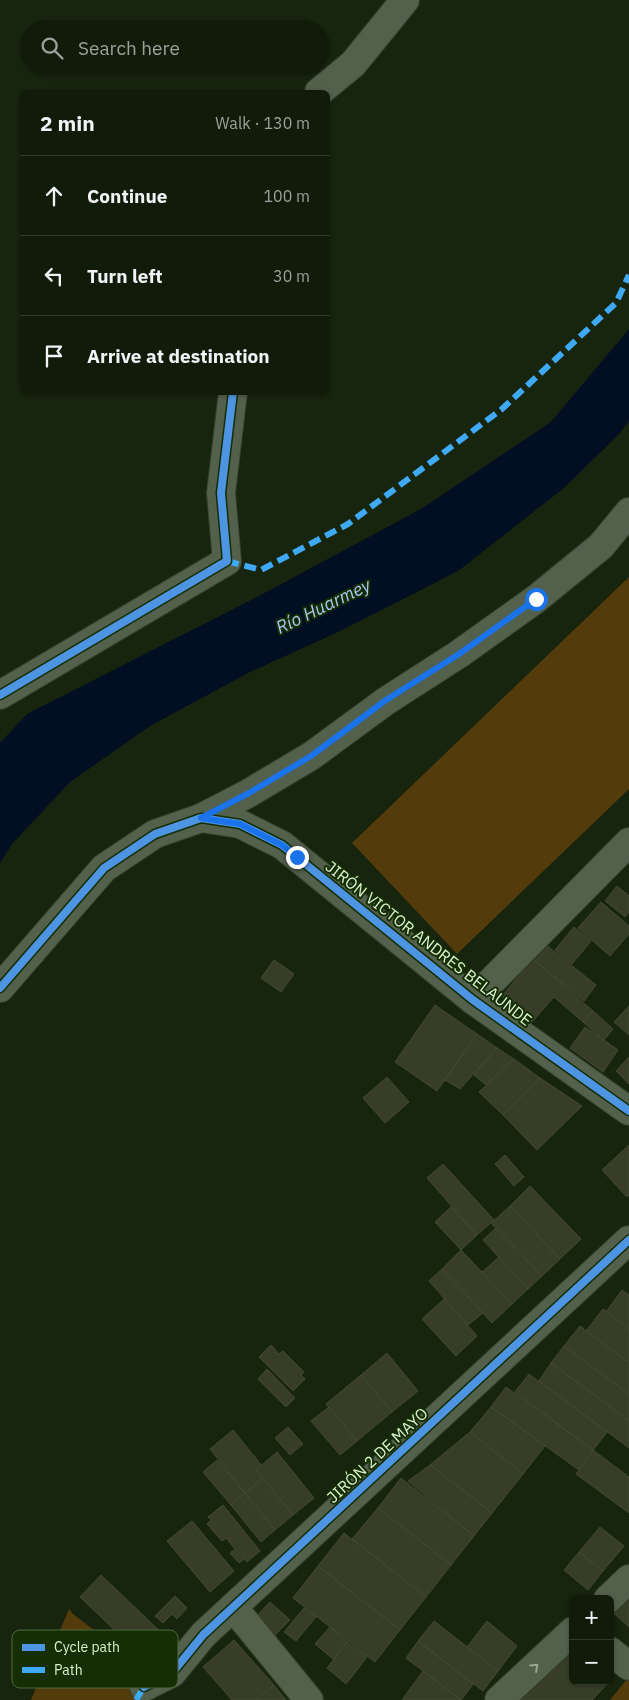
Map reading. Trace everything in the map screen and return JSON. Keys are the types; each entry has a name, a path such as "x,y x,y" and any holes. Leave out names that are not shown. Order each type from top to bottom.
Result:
{"street":[{"path":"321,90 353,64 405,0"},
{"path":"0,695 227,562 221,494 233,395"},
{"path":"201,818 249,793 311,756 386,700 467,649 536,599 601,546 629,512"},
{"name":"JIRÓN VICTOR ANDRES BELAUNDE","path":"0,988 104,868 155,834 201,818 240,824 282,845 473,1000 629,1111"},
{"path":"473,1000 629,842"},
{"name":"JIRÓN 2 DE MAYO","path":"178,1666 203,1635 629,1240"},
{"path":"612,1595 629,1579"},
{"path":"233,1607 309,1700"},
{"path":"499,1700 569,1635"},
{"path":"614,1654 629,1666"}],"shaded area":[{"path":"629,577 629,789 457,954 352,843"},
{"path":"69,1609 94,1630 60,1630"},
{"path":"627,1679 629,1680 629,1700 610,1700"},
{"path":"36,1688 154,1688 146,1700 31,1700"}],"water":[{"name":"Río Huarmey","path":"629,329 629,421 619,434 564,488 458,571 340,631 248,673 150,726 70,782 12,844 0,863 0,743 27,714 259,596 421,509 551,422"}],"building":[{"path":"617,886 629,896 629,912 625,917 605,901"},
{"path":"601,902 629,926 629,934 610,956 578,928"},
{"path":"574,927 591,941 572,964 555,950"},
{"path":"545,944 596,985 584,1001 533,959"},
{"path":"533,959 593,1011 583,1022 554,997 532,1022 502,996"},
{"path":"274,960 294,974 281,992 261,978"},
{"path":"435,1005 477,1034 437,1091 395,1062"},
{"path":"629,1006 629,1035 614,1022"},
{"path":"593,1011 613,1029 604,1040 583,1022"},
{"path":"585,1027 618,1050 603,1072 570,1048"},
{"path":"477,1034 497,1048 460,1089 445,1080"},
{"path":"497,1048 514,1059 486,1085 474,1075"},
{"path":"629,1057 629,1084 616,1071"},
{"path":"514,1059 540,1078 503,1115 479,1092"},
{"path":"387,1077 409,1102 385,1123 363,1098"},
{"path":"540,1078 582,1106 537,1150 503,1115"},
{"path":"629,1145 629,1195 627,1197 602,1170"},
{"path":"505,1155 524,1177 514,1186 495,1164"},
{"path":"443,1164 494,1220 477,1235 427,1178"},
{"path":"530,1186 581,1239 560,1259 510,1206"},
{"path":"510,1206 560,1259 542,1276 491,1223"},
{"path":"451,1207 477,1235 461,1250 435,1222"},
{"path":"496,1228 542,1276 528,1289 483,1240"},
{"path":"461,1250 512,1304 492,1323 442,1269"},
{"path":"499,1257 528,1289 512,1304 482,1272"},
{"path":"442,1269 483,1313 468,1325 429,1281"},
{"path":"622,1290 629,1295 629,1329 606,1312"},
{"path":"444,1299 477,1336 456,1356 422,1319"},
{"path":"603,1309 629,1329 629,1363 586,1331"},
{"path":"580,1326 629,1363 629,1394 564,1346"},
{"path":"271,1345 279,1354 283,1351 304,1372 301,1375 305,1379 293,1391 259,1357"},
{"path":"564,1346 629,1394 629,1421 551,1363"},
{"path":"387,1353 418,1391 392,1412 361,1375"},
{"path":"551,1363 629,1421 629,1448 539,1381"},
{"path":"267,1369 295,1398 286,1407 258,1379"},
{"path":"529,1374 607,1432 593,1450 515,1392"},
{"path":"361,1375 392,1412 357,1441 326,1404"},
{"path":"506,1387 593,1450 579,1470 491,1407"},
{"path":"329,1407 357,1441 340,1455 311,1421"},
{"path":"491,1407 545,1446 523,1474 470,1432"},
{"path":"288,1427 303,1444 290,1455 275,1438"},
{"path":"233,1430 262,1466 256,1470 263,1478 245,1493 210,1449"},
{"path":"470,1432 523,1474 492,1513 430,1465"},
{"path":"593,1450 629,1477 629,1513 576,1474"},
{"path":"277,1452 314,1498 293,1515 256,1470"},
{"path":"217,1460 245,1493 231,1505 203,1472"},
{"path":"430,1465 492,1513 474,1536 408,1481"},
{"path":"263,1478 293,1515 275,1530 245,1493"},
{"path":"401,1478 474,1536 451,1565 378,1508"},
{"path":"245,1493 275,1530 261,1542 231,1505"},
{"path":"223,1505 260,1551 247,1562 244,1559 239,1563 230,1553 235,1549 226,1538 222,1541 207,1524 211,1520 208,1517"},
{"path":"378,1508 451,1565 426,1597 352,1539"},
{"path":"192,1521 234,1571 210,1592 167,1541"},
{"path":"600,1527 624,1546 603,1571 579,1552"},
{"path":"344,1533 426,1597 400,1630 318,1566"},
{"path":"579,1552 603,1571 588,1590 564,1570"},
{"path":"318,1566 400,1630 375,1662 293,1598"},
{"path":"101,1575 159,1630 115,1630 80,1597"},
{"path":"629,1590 629,1627 614,1614 614,1606"},
{"path":"175,1596 187,1608 177,1619 172,1614 163,1623 155,1616"},
{"path":"270,1602 290,1620 271,1639 252,1621"},
{"path":"304,1608 316,1617 296,1641 284,1632"},
{"path":"434,1621 498,1671 483,1691 418,1641"},
{"path":"487,1621 517,1646 498,1671 467,1647"},
{"path":"330,1627 347,1642 333,1659 315,1644"},
{"path":"234,1640 274,1685 257,1700 232,1700 203,1667"},
{"path":"418,1641 473,1684 461,1700 406,1658"},
{"path":"347,1642 367,1657 346,1684 327,1668"},
{"path":"569,1651 569,1685 606,1685 592,1700 515,1700"},
{"path":"423,1671 461,1700 402,1700"},
{"path":"274,1685 286,1700 257,1700"}],"marked path":[{"path":"227,561 261,570 348,524 502,409 616,303 629,275"},
{"path":"136,1700 143,1688"}],"cycle path":[{"path":"0,695 227,561 221,493 233,395"},
{"path":"0,988 104,868 155,834 201,818 240,824 282,845 473,1000 629,1111"},
{"path":"178,1666 203,1635 629,1240"}],"route":[{"path":"297,857 282,845 240,824 201,818 249,793 311,756 386,700 459,654 536,599"}]}
